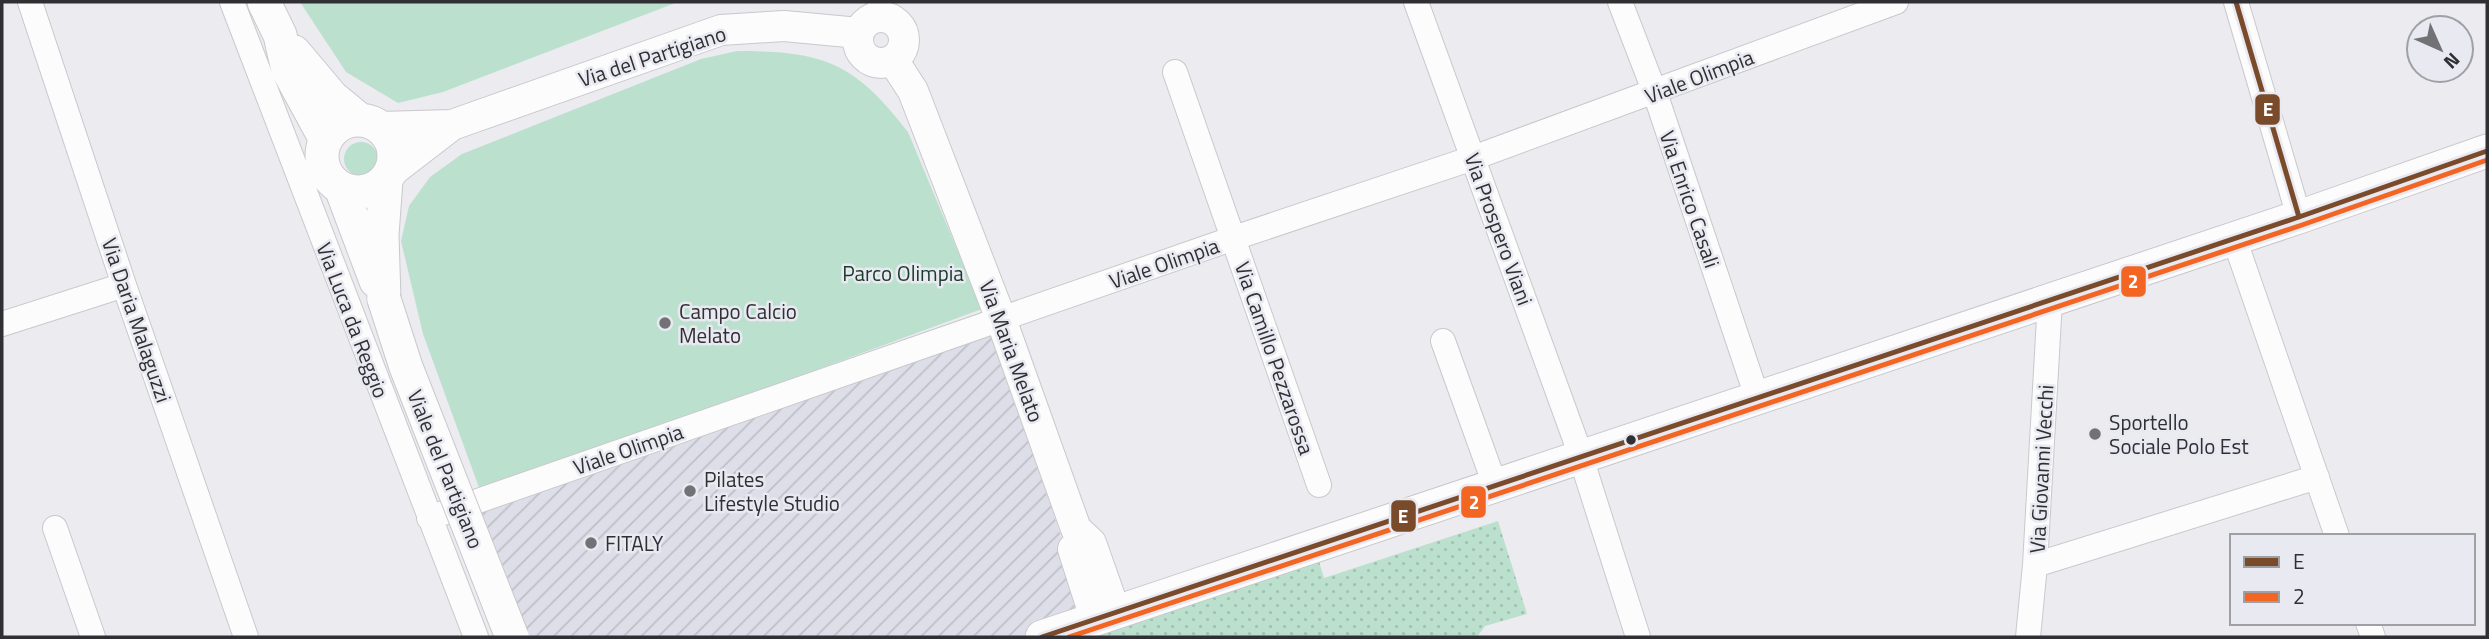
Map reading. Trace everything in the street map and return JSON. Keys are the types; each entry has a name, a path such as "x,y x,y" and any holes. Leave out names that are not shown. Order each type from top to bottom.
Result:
{"main road":[{"name":"Viale del Partigiano","path":"264,2 280,35 288,71 326,140 323,150 326,172 341,188 366,260 384,299 406,367 512,637"},
{"name":"Viale del Partigiano","path":"280,35 332,97 392,142 394,163 388,176 382,235 384,299"},
{"path":"326,140 340,125 370,123"},
{"path":"1042,637 2299,217 2487,151"},
{"path":"341,188 352,192 365,192 377,188 388,176"}],"street":[{"name":"Via Daria Malaguzzi","path":"30,2 124,285 246,637"},
{"name":"Via Luca da Reggio","path":"232,2 475,637"},
{"name":"Via Prospero Viani","path":"1416,2 1581,456 1638,637"},
{"name":"Via Enrico Casali","path":"1620,2 1655,93 1757,397"},
{"name":"Viale Olimpia","path":"429,518 1234,238 1473,158 1896,2"},
{"path":"2236,2 2299,217"},
{"name":"Via Maria Melato","path":"873,18 860,49 870,61 877,63 893,60 913,91 1001,319 1076,528 1072,545 1105,615"},
{"name":"Via del Partigiano","path":"388,176 452,125 721,30 873,18"},
{"name":"Via Camillo Pezzarossa","path":"1175,72 1319,485"},
{"name":"Via del Partigiano","path":"370,123 452,125"},
{"path":"2234,238 2336,534"},
{"path":"2,324 124,285"},
{"name":"Via Giovanni Vecchi","path":"2028,637 2035,565 2050,300"},
{"path":"1443,341 1495,485"},
{"path":"2035,565 2317,477"},
{"path":"55,528 93,637"}],"shaded area":[{"path":"991,331 1082,606 1103,637 530,637 481,512"}],"green space":[{"path":"300,2 678,2 443,92 398,103 346,72"},
{"name":"Parco Olimpia","path":"737,51 793,54 835,65 871,90 889,108 908,132 982,309 481,493 423,334 401,241 409,206 430,177 462,154 701,59"},
{"path":"361,142 373,147 378,159 373,171 361,176 349,171 344,159 349,147"},
{"path":"1498,521 1527,614 1485,626 1477,637 1103,637 1102,634 1318,558 1324,578"}],"transit line":[{"name":"E","path":"2236,2 2299,217"},
{"name":"E","path":"1042,637 2299,217 2487,151"},
{"name":"2","path":"1069,637 2302,225 2487,160"}],"place":[{"name":"Campo Calcio Melato","path":"665,323"},
{"name":"Sportello Sociale Polo Est","path":"2095,434"},
{"name":"Pilates Lifestyle Studio","path":"690,491"},
{"name":"FITALY","path":"591,543"}]}
